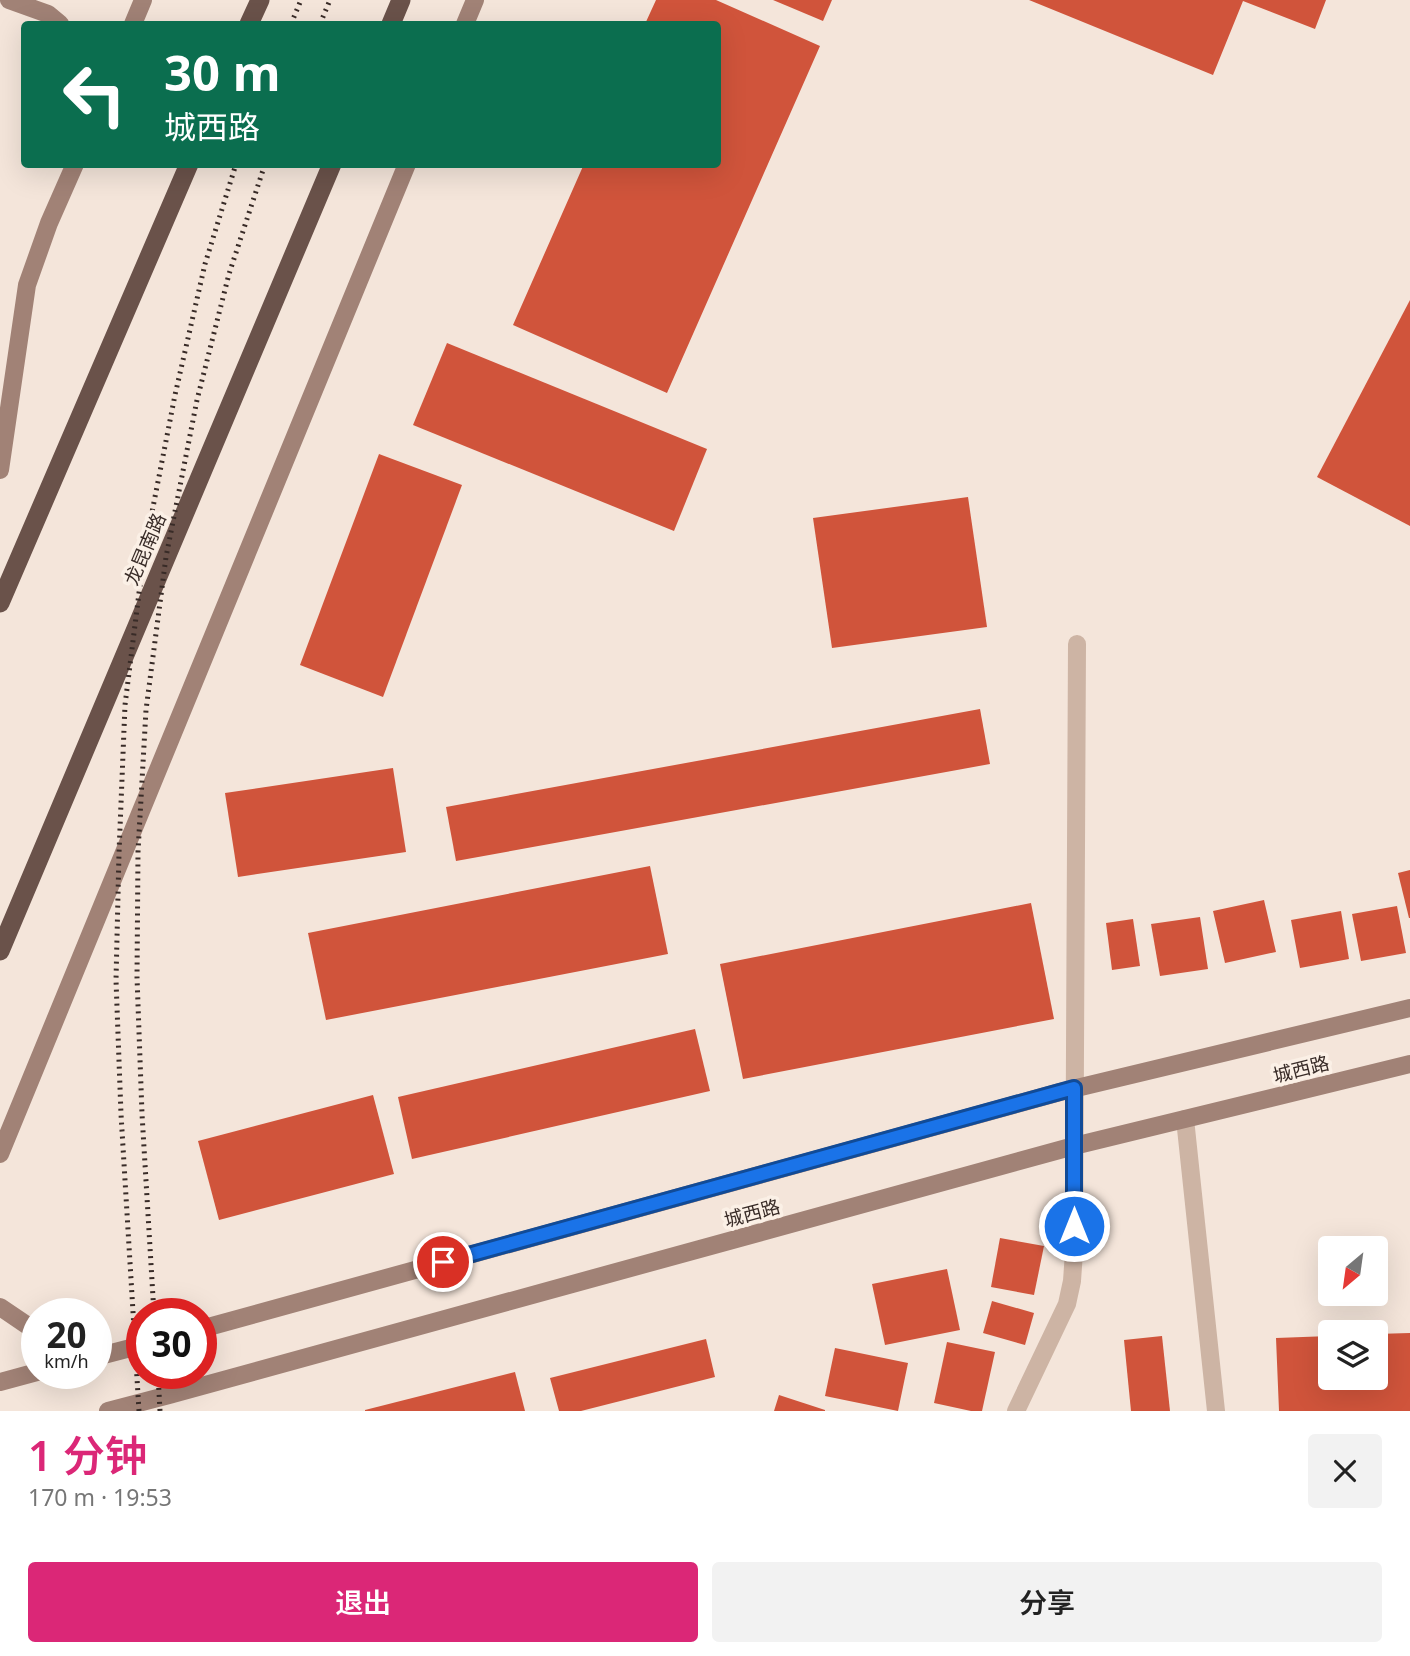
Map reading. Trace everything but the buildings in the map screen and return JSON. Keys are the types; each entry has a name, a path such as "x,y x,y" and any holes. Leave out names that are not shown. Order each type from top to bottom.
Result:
{"highway":[{"path":"250,21 260,0"},
{"path":"392,21 401,0"},
{"path":"0,603 187,168"},
{"name":"龙昆南路","path":"0,951 330,168"}],"main road":[{"path":"9,0 48,14 56,21"},
{"path":"134,21 143,0"},
{"path":"466,21 475,0"},
{"path":"0,470 27,285 49,223 73,168"},
{"path":"0,1154 405,168"},
{"name":"城西路","path":"217,1325 1074,1088 1410,1008"},
{"name":"城西路","path":"108,1411 1074,1146 1410,1065"},
{"path":"0,1307 21,1321"},
{"path":"0,1382 21,1376"}],"street":[{"path":"1016,1411 1067,1304 1072,1281 1077,644"},
{"path":"1185,1119 1216,1411"}],"railway":[{"path":"292,21 301,0"},
{"path":"321,21 330,0"},
{"path":"139,1411 121,1114 116,980 125,705 144,553 175,395 205,264 235,168"},
{"path":"153,1298 137,977 138,852 146,710 166,557 197,400 229,274 264,168"},
{"path":"159,1389 160,1411"}],"route":[{"path":"443,1262 1074,1088 1074,1226"}]}
